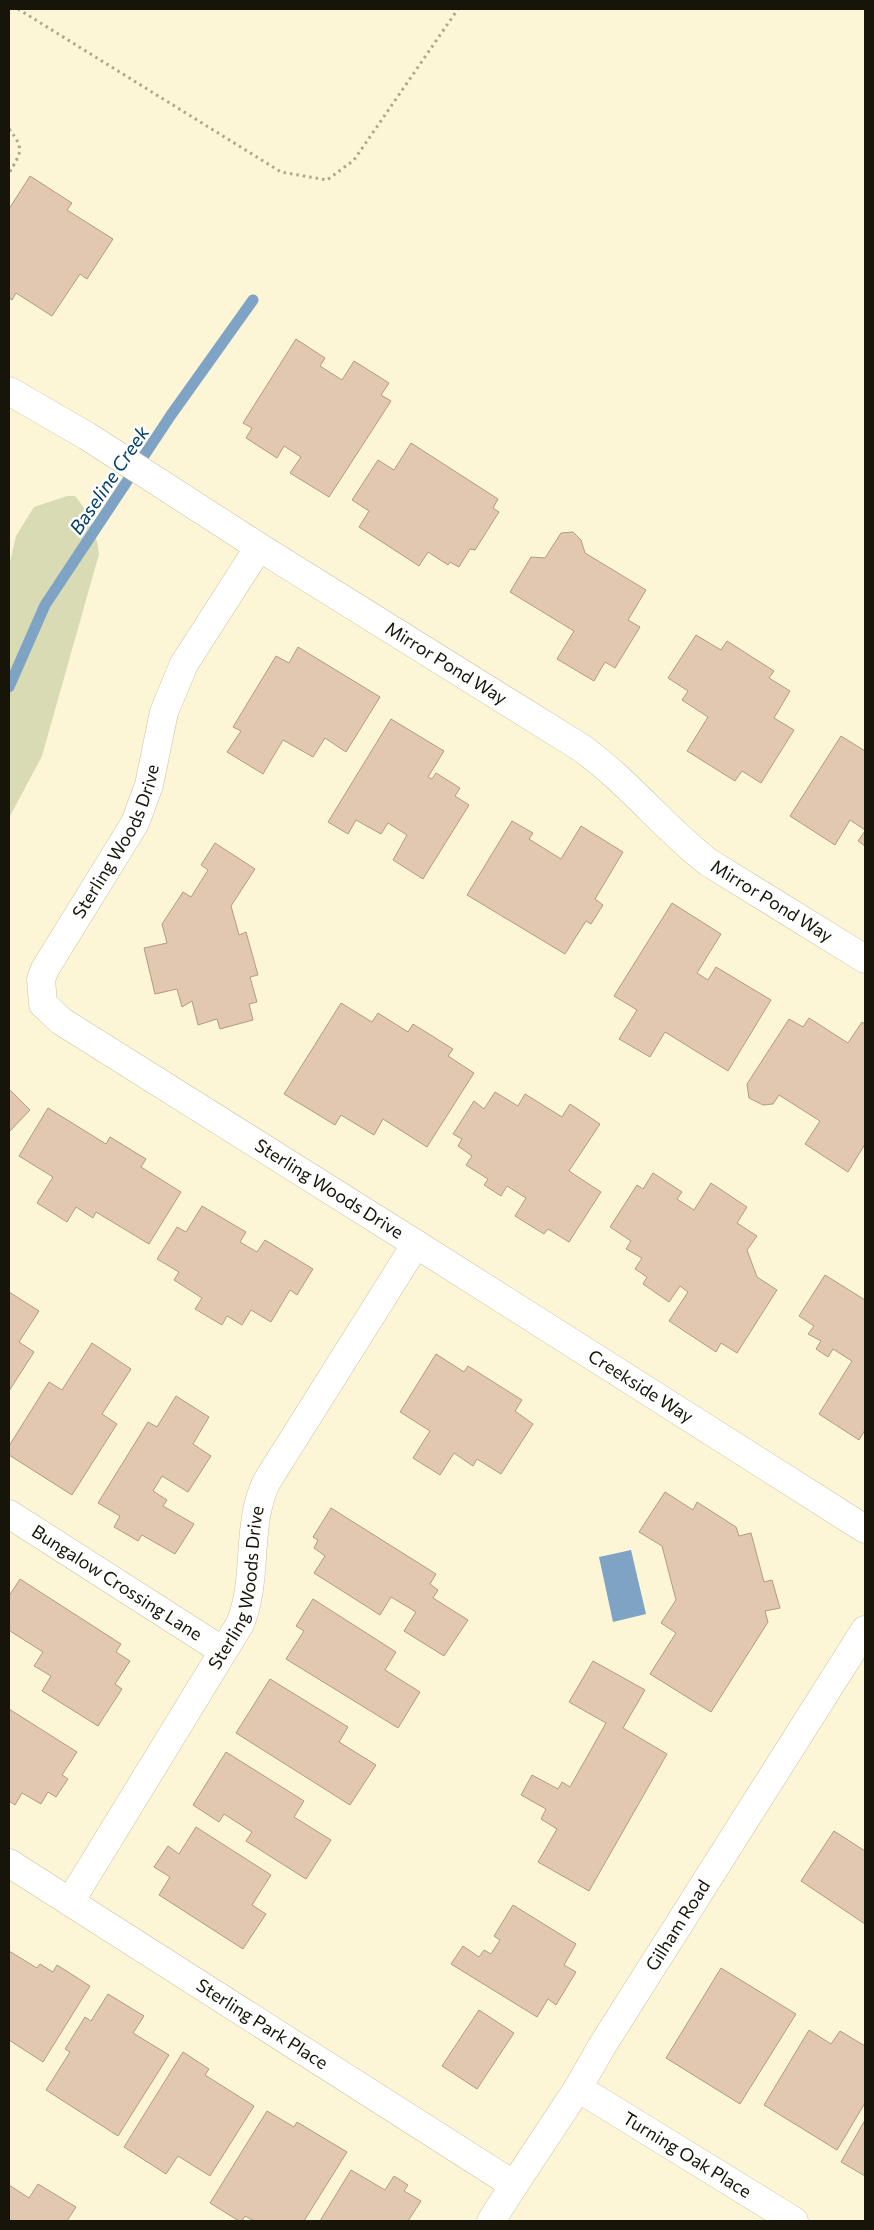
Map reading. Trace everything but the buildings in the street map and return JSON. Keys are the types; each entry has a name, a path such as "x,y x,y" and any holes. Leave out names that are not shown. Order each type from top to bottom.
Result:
{"street":[{"name":"Mirror Pond Way","path":"9,391 114,453 259,547 580,747 606,766 689,847 708,862 865,959"},
{"name":"Sterling Woods Drive","path":"70,1902 223,1651 245,1610 256,1515 261,1494 289,1445 416,1244 61,1021 42,1004 41,979 45,969 135,823 144,803 150,785 164,712 184,664 259,547"},
{"name":"Creekside Way","path":"416,1244 865,1529"},
{"name":"Bungalow Crossing Lane","path":"9,1514 223,1651"},
{"name":"Gilham Road","path":"491,2221 578,2088 602,2046 865,1630"},
{"name":"Sterling Park Place","path":"9,1863 514,2185"},
{"name":"Turning Oak Place","path":"578,2088 794,2221"}],"path":[{"path":"18,9 281,172 326,180 354,160 458,9"},
{"path":"9,129 21,149 20,155 9,173"}],"green space":[{"path":"67,496 75,496 85,509 94,530 99,554 42,756 9,818 9,566 16,536 34,507"}],"water":[{"path":"631,1550 646,1614 613,1622 599,1557"}],"waterway":[{"name":"Baseline Creek","path":"9,687 45,605 171,415 253,300"}]}
